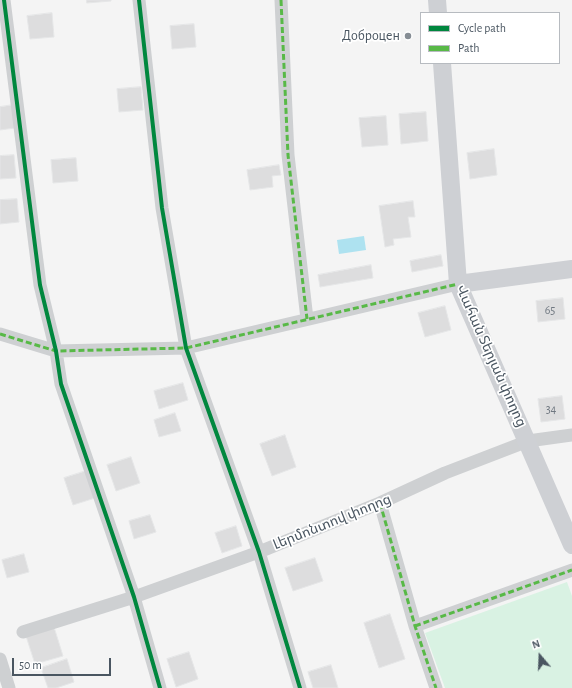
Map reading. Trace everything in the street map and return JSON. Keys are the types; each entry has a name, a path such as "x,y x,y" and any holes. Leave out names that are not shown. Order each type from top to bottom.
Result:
{"street":[{"path":"4,0 40,285 56,351 62,384 134,597 160,688"},
{"path":"139,0 162,208 186,348 259,552 300,688"},
{"path":"281,0 288,155 307,319"},
{"path":"437,0 438,12"},
{"name":"Վահան Տերյան փողոց","path":"442,64 458,284 528,441 572,545"},
{"path":"0,334 56,351 186,348 458,284 572,269"},
{"name":"Լերմոնտով փողոց","path":"23,632 134,597 259,552 528,441 572,435"},
{"path":"380,503 415,626 436,688"},
{"path":"415,626 572,570"},
{"path":"0,659 9,688"}],"green space":[{"path":"567,582 572,596 572,688 445,688 425,633"}],"water":[{"path":"364,236 366,250 339,254 337,240"}],"building":[{"path":"87,0 111,0 111,1 87,3"},
{"path":"52,13 54,37 30,39 27,16"},
{"path":"194,24 196,47 172,49 170,26"},
{"path":"141,87 143,110 119,112 117,89"},
{"path":"13,105 15,128 0,130 0,107"},
{"path":"426,112 428,141 401,144 399,114"},
{"path":"386,116 388,145 362,147 359,118"},
{"path":"494,149 497,175 470,179 467,153"},
{"path":"14,155 16,178 0,179 0,156"},
{"path":"76,158 78,181 53,183 51,160"},
{"path":"279,165 281,175 272,176 273,187 250,190 247,170"},
{"path":"17,199 19,222 0,224 0,200"},
{"path":"413,201 415,217 408,217 411,237 393,239 394,245 385,247 379,206"},
{"path":"441,255 443,266 412,272 410,261"},
{"path":"371,265 373,278 320,287 318,275"},
{"path":"563,298 565,319 538,322 536,301"},
{"path":"445,306 451,330 425,337 418,313"},
{"path":"183,383 188,400 159,409 154,391"},
{"path":"562,396 565,419 541,422 538,399"},
{"path":"175,413 181,431 159,437 154,420"},
{"path":"285,435 296,467 272,476 260,444"},
{"path":"131,457 140,483 116,491 107,465"},
{"path":"86,471 95,498 73,505 64,478"},
{"path":"150,515 156,532 134,539 129,521"},
{"path":"236,526 242,546 222,553 215,533"},
{"path":"24,554 29,572 7,578 2,560"},
{"path":"315,558 323,581 293,591 285,568"},
{"path":"390,614 405,659 379,668 364,623"},
{"path":"54,627 63,656 35,664 26,636"},
{"path":"189,652 198,679 176,687 167,659"},
{"path":"67,659 74,682 56,688 48,688 41,668"},
{"path":"331,665 338,688 313,688 308,672"}],"marked path":[{"path":"281,0 288,155 307,319"},
{"path":"0,334 56,351 186,348 458,284"},
{"path":"380,503 415,626 436,688"},
{"path":"415,626 572,570"}],"cycle path":[{"path":"4,0 40,285 56,351 61,384 134,597 160,688"},
{"path":"139,0 162,208 186,348 259,552 300,688"}],"place":[{"name":"Доброцен","path":"408,36"}]}
